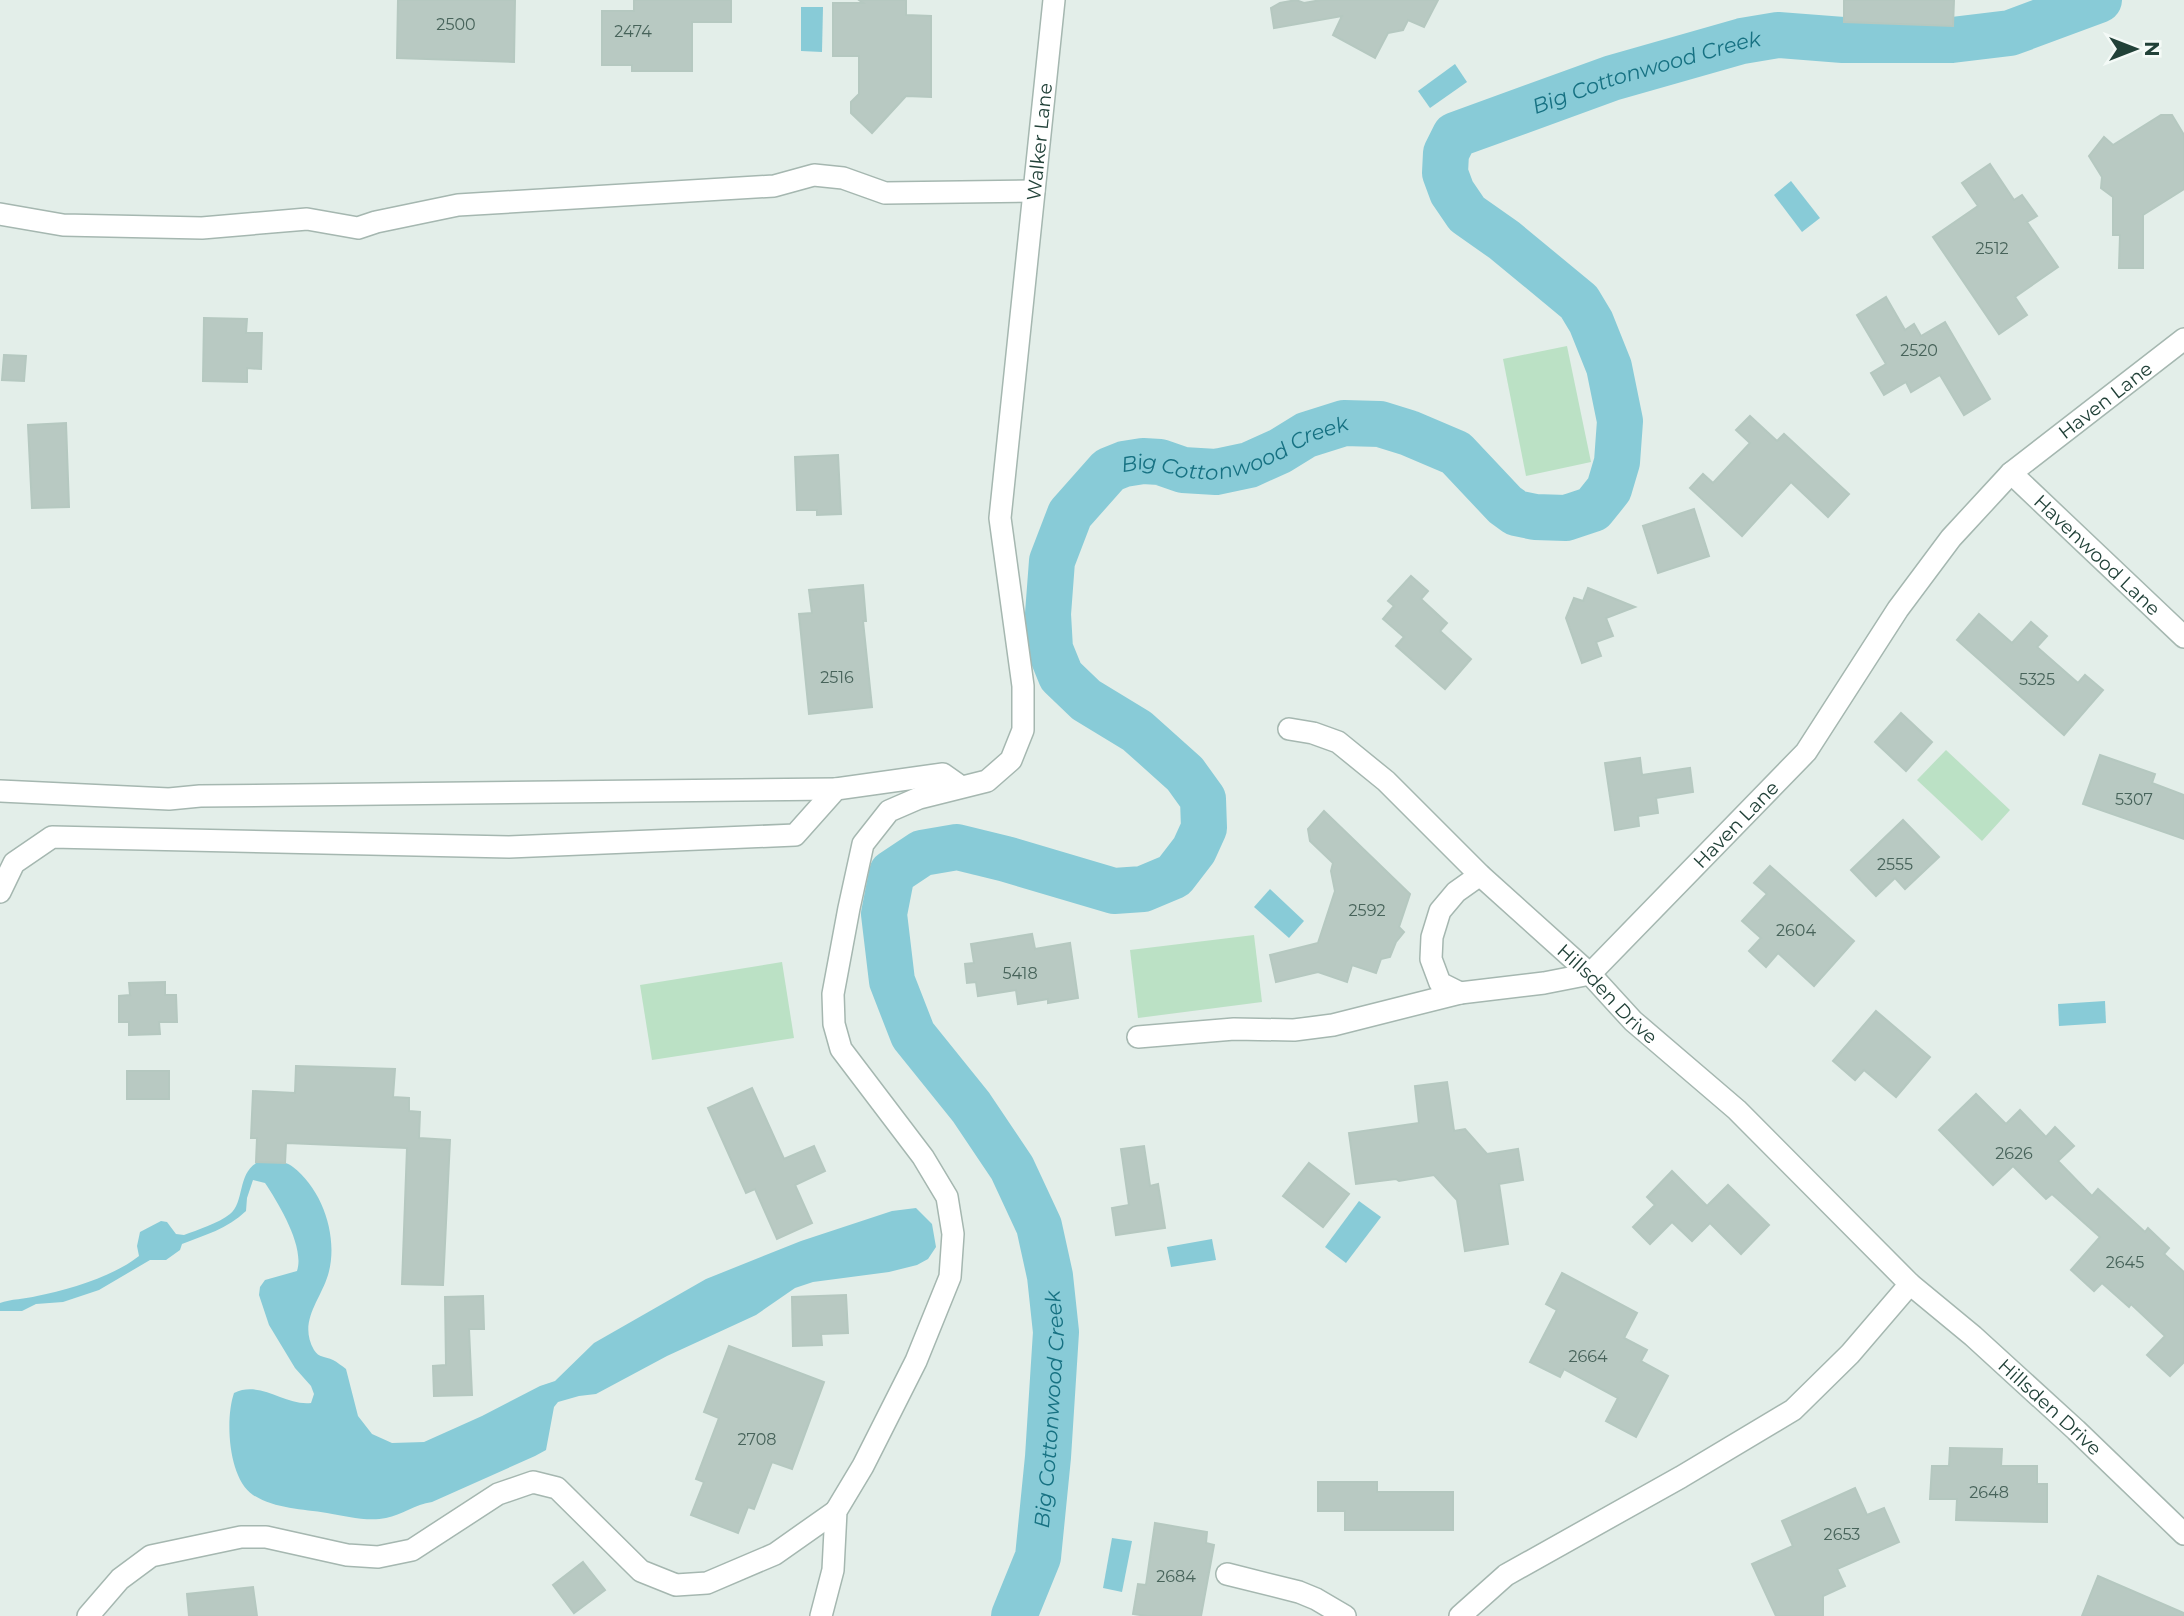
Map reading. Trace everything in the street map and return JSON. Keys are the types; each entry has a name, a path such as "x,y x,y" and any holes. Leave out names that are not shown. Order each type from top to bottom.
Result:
{"street":[{"name":"Walker Lane","path":"836,1511 863,1465 916,1361 950,1277 953,1234 947,1197 923,1157 841,1049 834,1024 836,981 863,844 890,811 960,786 987,781 1012,760 1023,730 1023,686 1000,518 1054,0"},
{"path":"0,214 63,225 202,228 307,219 358,228 458,205 774,186 814,175 844,178 885,193 1034,191"},
{"name":"Haven Lane","path":"1590,974 1805,752 1898,609 1951,538 2011,473 2184,339"},
{"name":"Havenwood Lane","path":"2011,473 2184,637"},
{"name":"Hillsden Drive","path":"1289,729 1314,733 1338,742 1386,781 1480,875 1590,974 1633,1021 1737,1110 1910,1284 1973,1336 2184,1534"},
{"path":"0,791 169,799 200,796 836,789 943,774 960,786"},
{"path":"0,892 14,863 52,837 509,847 795,835 836,789"},
{"path":"1460,993 1440,983 1431,959 1432,937 1440,911 1456,892 1480,875"},
{"path":"1138,1037 1234,1028 1294,1030 1320,1027 1383,1014 1460,993 1544,983 1590,974"},
{"path":"1460,1616 1506,1575 1681,1477 1793,1410 1850,1354 1910,1284"},
{"path":"88,1616 120,1579 151,1556 242,1537 266,1537 347,1555 378,1557 412,1550 498,1494 533,1482 557,1488 640,1571 676,1585 707,1583 775,1554 836,1511"},
{"path":"821,1616 834,1570 836,1511"},
{"path":"1227,1574 1298,1592 1345,1616"}],"green space":[{"path":"1567,346 1591,462 1526,476 1503,359"},
{"path":"1946,750 2010,810 1982,841 1917,780"},
{"path":"1254,935 1262,1002 1138,1018 1130,950"},
{"path":"782,962 794,1038 652,1060 640,985"}],"water":[{"path":"801,7 823,7 822,52 801,51"},
{"path":"1455,64 1467,82 1430,108 1418,91"},
{"path":"1791,181 1820,218 1802,232 1774,195"},
{"path":"1270,889 1304,921 1289,938 1254,907"},
{"path":"2105,1001 2106,1023 2059,1026 2058,1004"},
{"path":"274,1158 293,1167 313,1188 330,1231 331,1261 328,1275 309,1321 308,1330 314,1350 346,1369 358,1416 372,1434 392,1443 424,1442 555,1381 594,1343 706,1279 801,1241 892,1211 916,1208 932,1224 936,1247 928,1259 917,1265 889,1272 813,1282 795,1288 756,1315 667,1356 596,1394 558,1402 554,1407 546,1450 535,1456 392,1517 356,1518 289,1508 261,1500 245,1487 234,1462 229,1432 234,1393 244,1390 263,1391 301,1403 311,1403 314,1394 269,1325 259,1295 265,1280 297,1271 298,1261 289,1226 265,1183 253,1180 246,1211 239,1217 216,1231 182,1244 180,1250 166,1260 150,1260 99,1290 63,1302 36,1304 22,1311 0,1311 0,1303 63,1290 117,1270 139,1256 137,1246 140,1232 161,1221 167,1222 176,1234 184,1235 220,1220 235,1207 243,1182 252,1166"},
{"path":"1359,1201 1381,1217 1346,1263 1325,1247"},
{"path":"1212,1239 1216,1260 1171,1267 1167,1247"},
{"path":"1112,1538 1132,1541 1122,1592 1103,1588"}],"building":[{"path":"398,0 515,0 514,62 397,58"},
{"path":"634,0 731,0 731,22 692,22 692,71 632,71 632,65 602,65 602,11 634,11"},
{"path":"859,0 906,0 906,15 931,16 931,97 906,96 872,133 851,113 851,102 859,94 859,56 833,56 833,3 863,3"},
{"path":"1296,0 1304,3 1321,0 1438,0 1424,27 1408,20 1403,30 1388,33 1375,58 1333,35 1342,16 1274,28 1271,8"},
{"path":"1844,0 1954,0 1953,26 1844,22"},
{"path":"2161,115 2172,115 2184,135 2184,189 2143,215 2143,268 2119,268 2120,235 2113,235 2113,197 2101,188 2102,177 2089,156 2104,137 2113,145"},
{"path":"1990,164 2014,200 2022,195 2037,216 2027,222 2058,267 2015,297 2027,315 1999,334 1933,237 1978,206 1962,183"},
{"path":"1886,297 1905,330 1914,324 1921,336 1945,322 1990,399 1964,415 1940,375 1911,392 1906,382 1884,395 1871,373 1886,364 1857,315"},
{"path":"204,318 247,319 246,333 262,333 261,369 247,368 247,382 203,381"},
{"path":"4,355 26,356 24,381 2,380"},
{"path":"1750,416 1777,441 1784,434 1849,494 1828,517 1791,482 1742,536 1690,488 1703,474 1713,483 1750,443 1736,430"},
{"path":"66,423 69,507 32,508 28,425"},
{"path":"838,455 841,514 817,515 817,510 797,510 795,457"},
{"path":"1694,509 1709,556 1658,573 1643,526"},
{"path":"1411,576 1428,591 1421,599 1447,623 1440,631 1471,659 1445,689 1396,646 1404,637 1383,619 1394,606 1388,601"},
{"path":"863,585 866,621 863,621 872,707 809,714 799,614 812,613 809,590"},
{"path":"1588,588 1635,607 1606,618 1613,636 1596,642 1601,656 1582,663 1566,618 1574,598 1583,601"},
{"path":"1979,614 2012,643 2031,622 2047,636 2037,647 2078,683 2085,675 2103,690 2064,735 1957,640"},
{"path":"1901,713 1932,742 1906,771 1875,742"},
{"path":"2100,755 2155,774 2152,783 2184,795 2184,839 2083,804"},
{"path":"1640,758 1642,775 1690,768 1693,792 1656,798 1658,813 1638,816 1639,826 1615,830 1605,763"},
{"path":"1324,811 1410,894 1399,927 1404,932 1390,957 1381,959 1376,973 1352,965 1347,982 1318,972 1276,982 1270,955 1318,943 1335,891 1331,871 1333,863 1310,841 1308,829"},
{"path":"1903,820 1939,857 1905,889 1895,878 1876,896 1851,870"},
{"path":"1770,866 1854,941 1814,986 1778,953 1766,967 1749,951 1761,938 1742,921 1767,894 1754,883"},
{"path":"1032,934 1035,949 1070,943 1078,998 1018,1004 1016,990 978,996 976,982 967,983 965,964 974,963 971,944"},
{"path":"165,982 165,995 176,995 177,1022 159,1022 160,1034 129,1035 129,1022 119,1022 119,996 130,995 129,983"},
{"path":"1876,1011 1930,1057 1896,1097 1864,1070 1855,1080 1833,1061"},
{"path":"296,1066 395,1069 393,1097 409,1098 409,1111 420,1112 419,1138 450,1140 443,1285 402,1284 407,1148 286,1143 285,1163 256,1162 257,1138 251,1138 253,1091 295,1093"},
{"path":"127,1071 169,1071 169,1099 127,1099"},
{"path":"1447,1082 1454,1131 1465,1129 1487,1154 1518,1149 1523,1180 1499,1184 1508,1244 1465,1251 1457,1200 1434,1175 1356,1184 1349,1133 1419,1123 1415,1086"},
{"path":"752,1088 784,1159 814,1146 825,1171 795,1185 812,1223 777,1239 755,1189 746,1193 708,1108"},
{"path":"1976,1094 2006,1124 2020,1110 2046,1137 2055,1127 2074,1146 2058,1161 2092,1196 2098,1189 2145,1232 2148,1228 2169,1248 2164,1254 2184,1272 2184,1362 2170,1376 2147,1355 2165,1336 2131,1304 2129,1307 2102,1283 2094,1291 2071,1270 2100,1237 2052,1194 2046,1199 2013,1166 1993,1185 1939,1130"},
{"path":"1144,1146 1150,1186 1158,1184 1165,1228 1116,1235 1112,1208 1129,1205 1121,1149"},
{"path":"1309,1163 1349,1194 1323,1227 1283,1196"},
{"path":"1672,1171 1707,1206 1728,1185 1769,1225 1741,1254 1710,1223 1692,1241 1672,1222 1650,1244 1633,1227 1655,1205 1647,1197"},
{"path":"1562,1273 1637,1313 1624,1338 1647,1350 1641,1361 1668,1376 1636,1437 1606,1421 1618,1398 1564,1369 1560,1377 1530,1362 1557,1310 1546,1304"},
{"path":"846,1295 848,1333 821,1334 822,1345 793,1346 792,1297"},
{"path":"483,1296 484,1329 469,1329 472,1395 434,1396 433,1366 446,1365 445,1297"},
{"path":"729,1346 824,1382 792,1469 772,1462 754,1509 748,1507 738,1533 691,1515 704,1482 696,1479 719,1418 704,1412"},
{"path":"1950,1448 2002,1449 2001,1466 2037,1466 2037,1484 2047,1484 2047,1522 1956,1520 1957,1499 1930,1499 1932,1466 1949,1466"},
{"path":"1318,1482 1377,1482 1377,1492 1453,1492 1453,1530 1345,1530 1345,1511 1318,1511"},
{"path":"1855,1488 1867,1515 1884,1508 1899,1542 1837,1569 1845,1586 1823,1596 1823,1616 1776,1616 1752,1564 1793,1546 1782,1521"},
{"path":"1155,1523 1207,1532 1206,1543 1214,1545 1201,1616 1133,1614 1138,1584 1146,1585"},
{"path":"583,1562 605,1590 574,1613 553,1585"},
{"path":"2098,1576 2184,1613 2184,1616 2082,1616"},
{"path":"253,1587 257,1616 189,1616 187,1594"}],"waterway":[{"name":"Big Cottonwood Creek","path":"1014,1616 1038,1557 1056,1332 1050,1276 1039,1226 1012,1168 971,1107 913,1035 892,981 884,914 892,873 922,853 957,847 1114,891 1143,889 1174,876 1194,850 1204,828 1203,799 1185,774 1137,731 1086,700 1061,676 1050,649 1048,614 1052,561 1070,514 1109,470 1124,464 1160,462 1183,470 1216,472 1249,465 1306,435 1344,423 1380,424 1456,453 1505,505 1516,513 1566,518 1593,509 1609,489 1617,462 1620,421 1609,367 1591,322 1579,302 1504,240 1467,214 1452,192 1445,173 1446,153 1455,135 1612,78 1742,41 1778,35 1843,40 1952,40 2010,33 2099,0"}]}
